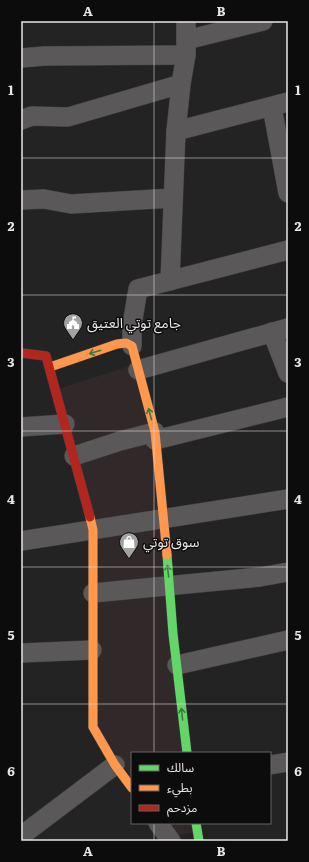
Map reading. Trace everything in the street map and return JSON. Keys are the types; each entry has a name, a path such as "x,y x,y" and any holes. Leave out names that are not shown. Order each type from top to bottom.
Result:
{"street":[{"path":"170,281 176,131 186,47 186,21"},
{"path":"21,58 186,47 263,21"},
{"path":"21,120 32,116 68,117 181,84"},
{"path":"176,131 280,105 288,193"},
{"path":"21,200 44,199 71,204 173,198"},
{"path":"187,752 173,634 170,586 155,436 132,346 132,325 138,289 288,250"},
{"path":"138,370 280,330 288,373"},
{"path":"50,367 117,344 126,343 132,346"},
{"path":"21,353 46,356 93,530 93,727 115,765 131,787"},
{"path":"74,456 120,441 155,436 288,407"},
{"path":"21,427 65,424"},
{"path":"21,541 288,499"},
{"path":"93,593 260,577 288,572"},
{"path":"177,665 288,640"},
{"path":"21,653 92,650"},
{"path":"271,765 288,762"},
{"path":"21,836 115,765"},
{"path":"159,824 171,841"},
{"path":"196,824 198,841"}],"shaded area":[{"name":"سوق توتي","path":"133,365 154,437 185,752 131,752 131,777 96,726 94,531 58,389"},
{"path":"164,824 193,824 195,832 173,837"}],"traffic: fast":[{"path":"167,555 173,634 187,752"},
{"path":"196,824 199,841"}],"traffic: slow":[{"path":"50,367 117,344 126,343 132,346 155,432 167,555"},
{"path":"90,517 93,530 93,727 115,765 131,787"}],"traffic: jam":[{"path":"21,353 46,356 90,517"}],"place":[{"name":"جامع توتي العتيق","path":"73,340"},
{"name":"سوق توتي","path":"129,559"}]}
